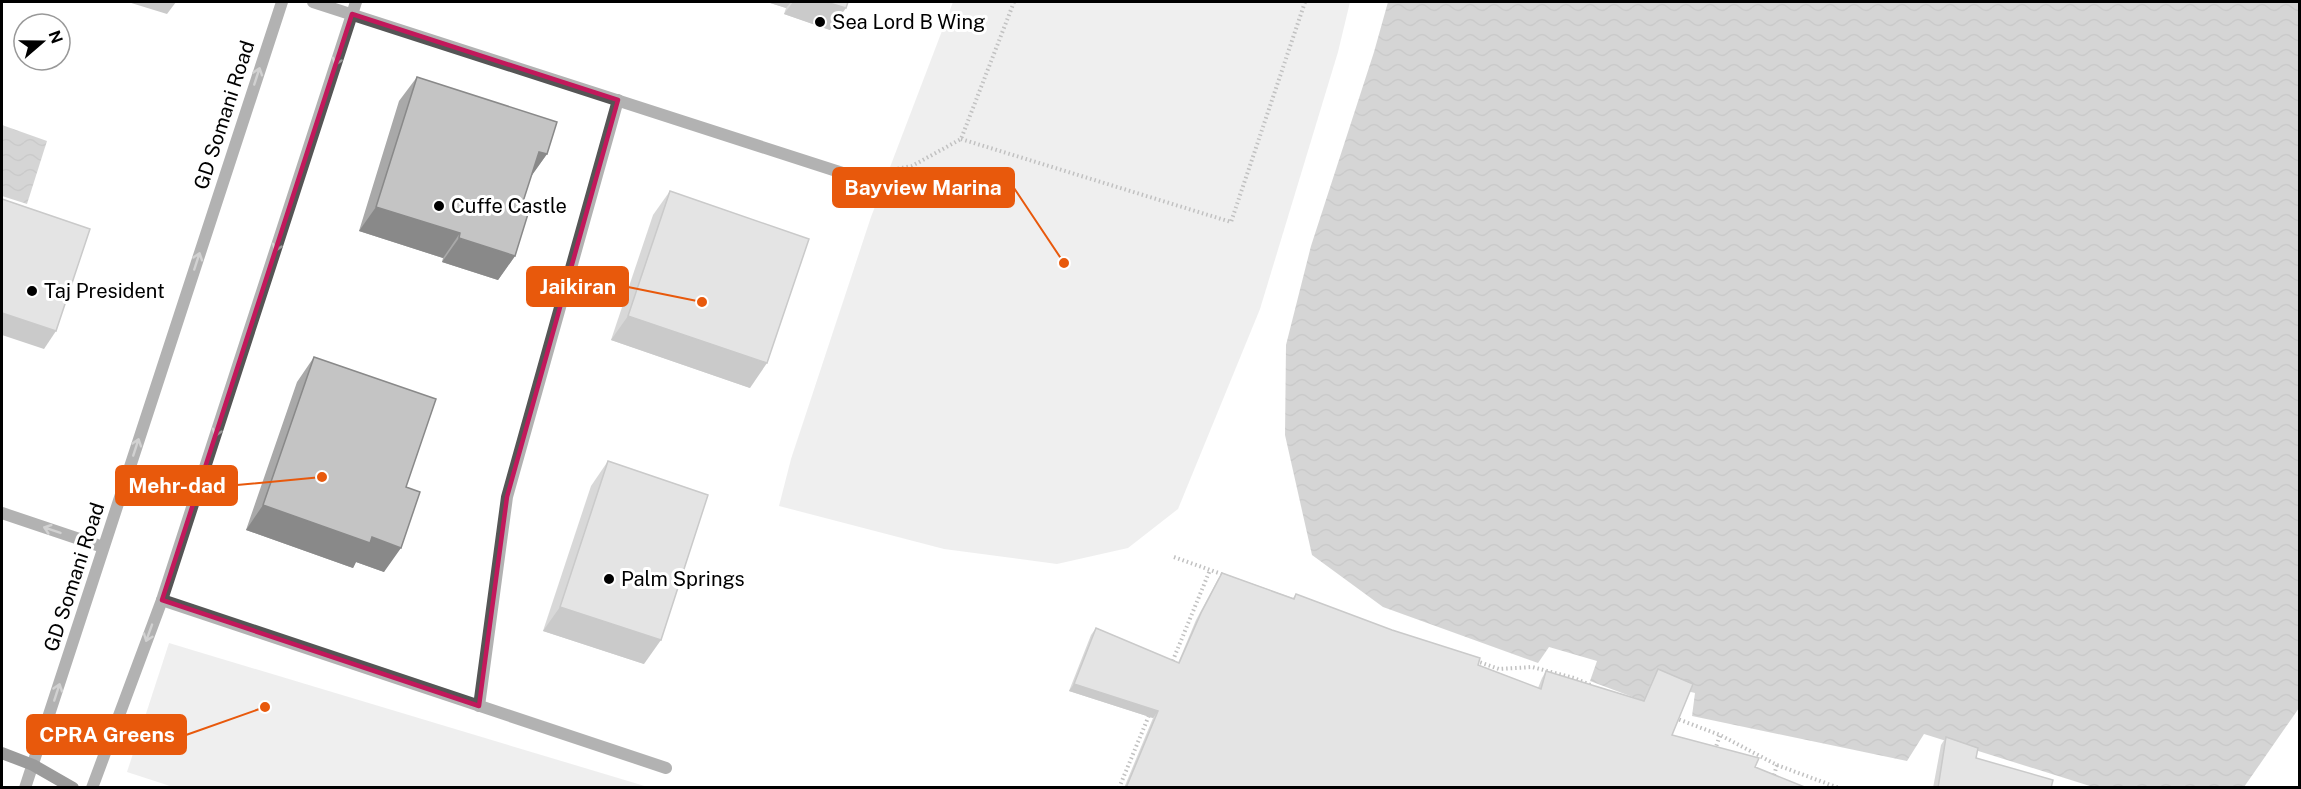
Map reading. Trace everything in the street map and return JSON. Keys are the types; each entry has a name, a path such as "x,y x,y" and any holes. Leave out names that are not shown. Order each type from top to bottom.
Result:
{"main road":[{"path":"2,753 33,765 72,788"}],"street":[{"name":"GD Somani Road","path":"25,788 282,2"},
{"path":"313,2 855,177"},
{"path":"92,788 162,600 356,2"},
{"path":"479,706 507,497 618,100"},
{"path":"2,513 104,547"},
{"path":"162,600 666,768"}],"path":[{"path":"855,177 912,166 961,139 1014,2"},
{"path":"961,139 1231,222 1305,2"},
{"path":"1174,558 1232,578"},
{"path":"1169,668 1210,570"},
{"path":"1467,658 1499,669 1532,667 1574,678 1595,687"},
{"path":"1496,680 1499,669"},
{"path":"1570,689 1574,678"},
{"path":"1119,788 1151,711"},
{"path":"1666,715 1720,735 1777,765 1839,788"},
{"path":"1713,756 1720,735"},
{"path":"1770,788 1777,765"}],"highlighted area":[{"path":"352,14 618,100 507,497 479,706 162,600"}],"shaded area":[{"path":"953,2 1350,2 1338,52 1260,309 1178,509 1128,548 1057,564 944,549 779,506 791,459 871,217"},
{"path":"169,643 648,787 173,787 127,772"}],"water":[{"path":"1388,2 2299,2 2299,708 2244,787 2093,787 1924,734 1907,761 1692,716 1695,693 1654,683 1646,702 1590,681 1597,661 1549,647 1538,663 1383,607 1312,555 1285,435 1286,345 1311,246"},
{"path":"2,125 47,141 27,204 2,196"}],"building":[{"path":"826,2 848,2 846,8"},
{"name":"Cuffe Castle","path":"417,77 557,122 547,154 539,152 520,211 528,214 515,256 459,238 460,233 376,207"},
{"path":"670,191 809,239 767,363 628,316"},
{"name":"Taj President","path":"2,199 90,229 56,331 2,313"},
{"path":"314,357 436,399 406,487 420,492 401,548 372,537 370,543 263,505"},
{"name":"Palm Springs","path":"608,461 708,495 661,640 560,607"},
{"path":"1222,573 1294,599 1296,594 1392,630 1480,658 1478,665 1541,689 1546,671 1644,701 1658,669 1693,684 1672,735 1759,758 1755,767 1807,788 1126,788 1158,711 1074,684 1096,628 1179,663"},
{"path":"1946,737 1978,748 1976,758 2053,780 2051,788 1938,788"}],"place":[{"name":"Sea Lord B Wing","path":"820,22"},
{"name":"Cuffe Castle","path":"439,206"},
{"name":"Bayview Marina","path":"1064,263"},
{"name":"Taj President","path":"32,291"},
{"name":"Jaikiran","path":"702,302"},
{"name":"Mehr-dad","path":"322,477"},
{"name":"Palm Springs","path":"609,579"},
{"name":"CPRA Greens","path":"265,707"}]}
